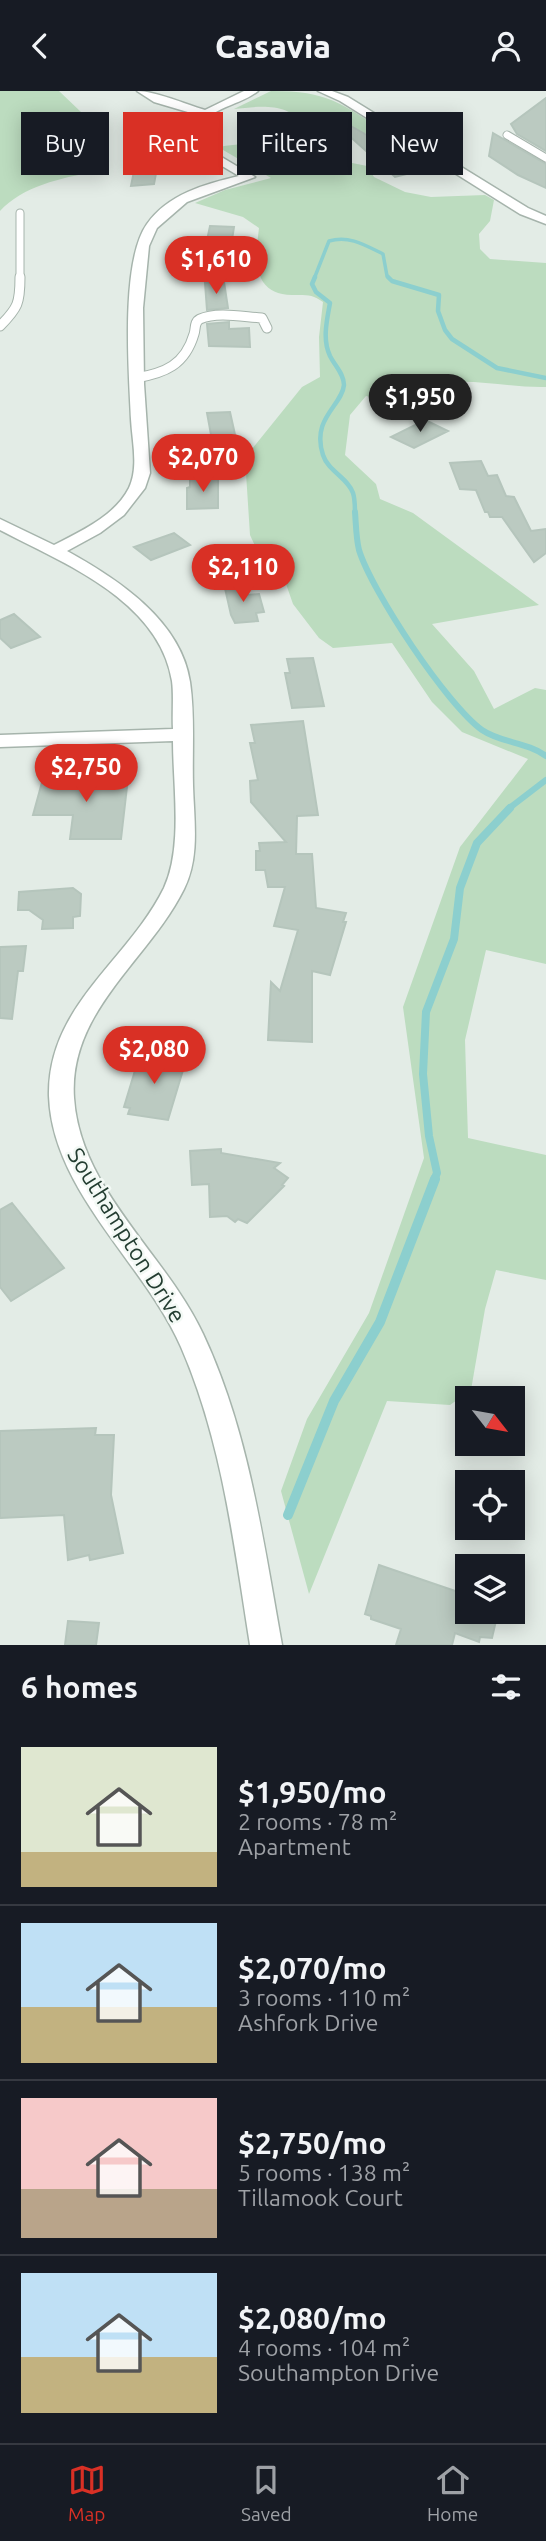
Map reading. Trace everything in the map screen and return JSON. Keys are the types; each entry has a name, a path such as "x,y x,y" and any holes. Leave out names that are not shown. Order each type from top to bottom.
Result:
{"street":[{"path":"142,91 158,100 201,112"},
{"path":"212,112 253,91"},
{"path":"323,91 344,99 524,211 546,219"},
{"path":"52,552 122,510 139,485 142,473 136,378 139,260 144,239 160,216 186,196 249,177 223,162"},
{"name":"Southampton Drive","path":"0,524 109,582 131,599 163,634 175,656 181,680 186,857 180,880 168,904 86,1007 72,1034 62,1076 63,1119 72,1151 89,1181 171,1301 198,1354 226,1438 266,1645"},
{"path":"0,741 184,735"}],"lane":[{"path":"507,135 546,157"},
{"path":"0,326 20,301 20,213"},
{"path":"136,378 164,372 183,354 196,334 196,323 200,319 250,316 262,318 267,328"}],"green space":[{"path":"0,91 59,91 81,112 21,112 21,175 80,175 31,189 9,202 0,211"},
{"path":"271,91 307,93 333,101 366,120 366,133 352,134 352,112 288,112 273,107 234,109"},
{"path":"237,145 237,158 223,150 223,146"},
{"path":"352,163 366,166 366,175 373,175 405,192 431,197 485,195 494,200 490,221 479,234 480,249 490,259 546,263 546,387 459,382 430,385 392,397 366,396 350,415 345,455 376,484 380,499 413,513 539,605 432,624 474,671 494,709 535,688 546,690 546,964 486,950 465,1040 468,1138 546,1155 546,1280 496,1270 485,1309 472,1386 455,1386 455,1401 450,1405 387,1401 309,1594 281,1491 307,1419 369,1313 424,1158 403,1007 460,847 528,759 462,732 432,702 392,643 333,648 319,638 293,604 286,584 261,559 250,535 246,473 252,449 302,387 320,377 319,337 323,302 312,296 279,293 269,288 263,282 257,263 259,228 243,217 195,203 225,190 271,178 266,175 352,175"}],"building":[{"path":"546,98 546,151 517,134 511,124"},
{"path":"352,127 366,135 366,151 352,138"},
{"path":"493,133 546,164 546,188 518,175 489,156"},
{"path":"133,175 156,175 154,184 131,186"},
{"path":"210,226 234,227 231,246 206,245"},
{"path":"224,282 228,308 207,310 205,283"},
{"path":"229,322 229,329 249,328 250,347 209,346 207,324"},
{"path":"230,412 236,439 212,440 207,413"},
{"path":"425,420 448,431 414,448 391,437"},
{"path":"481,461 488,476 497,475 506,496 514,497 531,531 546,529 546,553 534,562 502,517 490,517 488,512 485,512 476,490 460,489 450,463"},
{"path":"218,478 218,508 187,509 190,479"},
{"path":"174,533 190,545 151,560 134,547"},
{"path":"243,583 246,595 259,594 264,612 256,613 258,621 235,623 231,615 224,584"},
{"path":"14,614 40,637 11,648 0,638 0,620"},
{"path":"313,658 324,706 292,708 285,673 290,673 287,659"},
{"path":"303,721 318,815 297,816 296,854 312,854 316,908 346,913 343,922 346,922 330,975 312,971 312,1042 268,1040 271,982 280,991 298,930 274,926 285,887 268,887 265,870 256,870 256,851 260,851 259,843 286,842 251,802 250,781 258,780 250,743 255,743 251,725"},
{"path":"44,775 128,778 121,839 70,839 73,815 33,815"},
{"path":"73,888 81,894 80,916 73,917 73,928 42,929 43,920 29,910 18,910 19,892"},
{"path":"26,946 23,971 18,971 12,1019 0,1018 0,947"},
{"path":"140,1054 186,1060 168,1120 128,1114 130,1108 124,1107"},
{"path":"221,1149 221,1153 280,1163 274,1168 288,1178 282,1185 284,1186 247,1223 238,1219 235,1222 227,1216 210,1217 209,1184 192,1185 190,1151"},
{"path":"12,1203 64,1268 11,1301 0,1287 0,1210"},
{"path":"96,1428 95,1435 114,1435 111,1495 123,1553 90,1560 89,1555 68,1560 64,1515 0,1518 0,1431"},
{"path":"379,1565 455,1591 455,1624 495,1624 492,1638 480,1637 479,1642 455,1633 452,1645 396,1645 401,1629 371,1619 371,1616 365,1614"},
{"path":"68,1621 99,1623 96,1645 65,1645"}],"waterway":[{"path":"314,279 329,241 343,239 357,242 383,254 387,276 392,281 439,295 438,311 445,330 452,339 497,368 546,378"},
{"path":"315,277 312,284 316,292 330,303 326,343 330,356 343,377 344,385 324,422 320,442 329,466 347,483 353,493 355,514"},
{"path":"355,512 359,550 367,569 394,619 431,673 467,717 482,730 546,756"},
{"path":"508,809 546,780"},
{"path":"434,1180 437,1173 429,1136 423,1074 426,1012 454,939 460,888 477,843 510,808"},
{"path":"288,1515 334,1401 380,1322 435,1179"}]}
